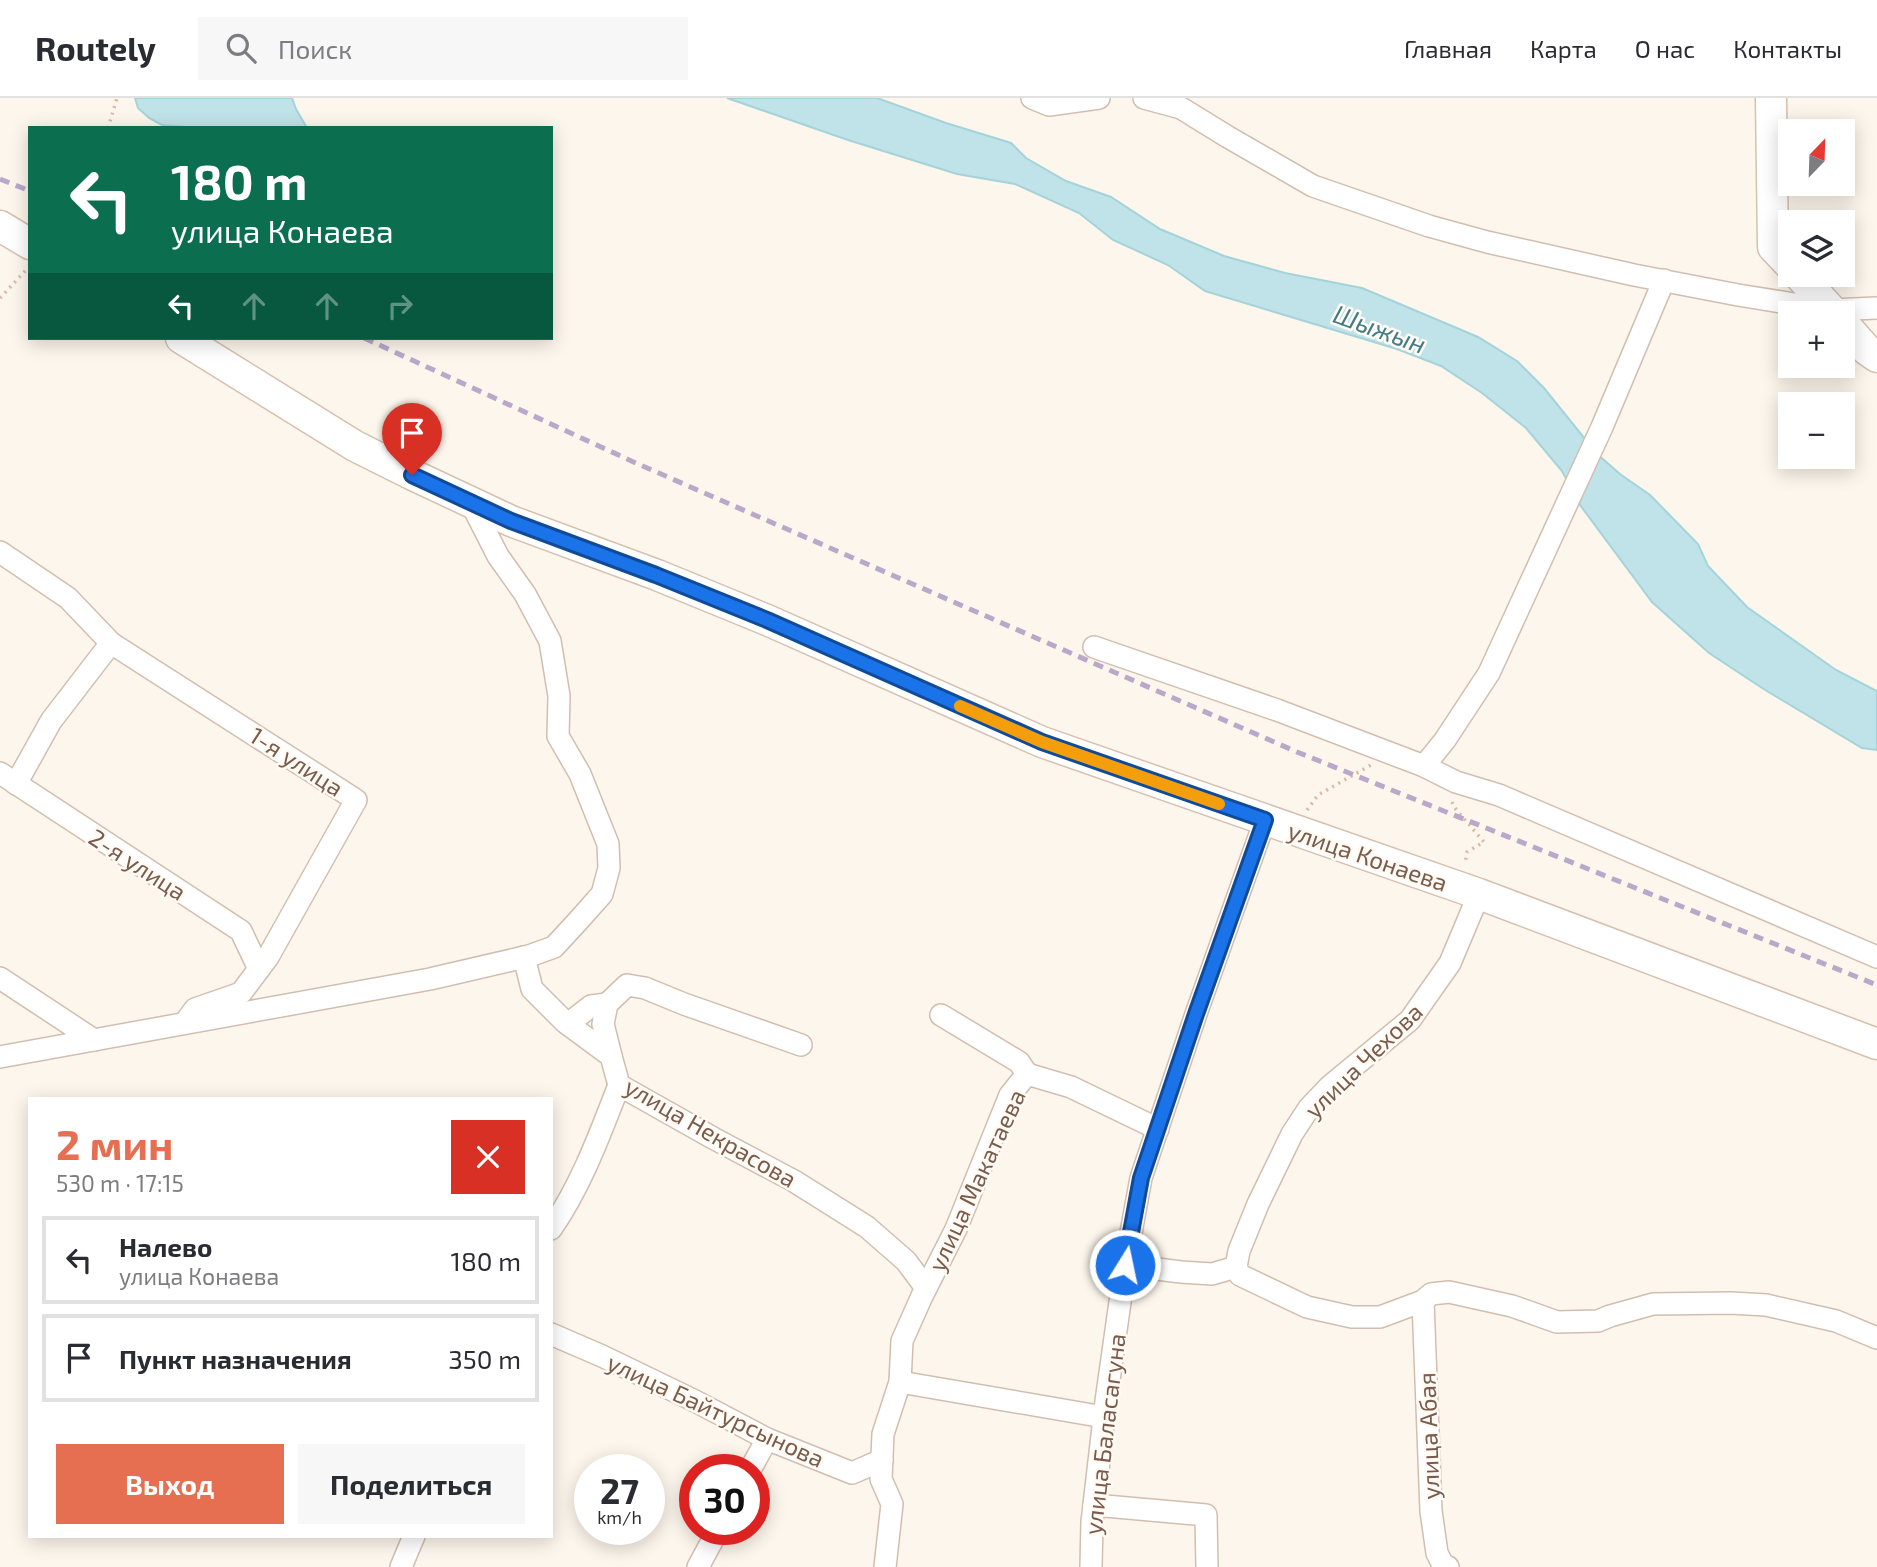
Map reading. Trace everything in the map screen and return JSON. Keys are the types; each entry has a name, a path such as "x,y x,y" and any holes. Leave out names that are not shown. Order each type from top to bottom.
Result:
{"street":[{"path":"1032,98 1049,105 1100,98"},
{"path":"1144,98 1183,103 1228,137 1313,186 1430,226 1476,239 1664,281 1778,304"},
{"path":"1772,98 1773,247 1778,252"},
{"path":"0,226 28,243"},
{"path":"1424,766 1445,740 1489,673 1602,427 1664,281"},
{"path":"1810,287 1822,301"},
{"path":"1855,312 1877,308"},
{"path":"1855,337 1877,357"},
{"name":"улица Конаева","path":"184,340 355,446 471,503 767,620 1042,742 1473,892 1877,1044"},
{"path":"0,1057 430,979 524,957 554,947 602,894 609,868 608,844 580,775 558,736 559,696 550,641 525,594 498,556 471,503"},
{"name":"1-я улица","path":"0,552 68,598 111,643 356,800 268,957 242,993 195,1009 184,1024"},
{"path":"8,778 111,643"},
{"path":"1094,647 1276,709 1424,766 1456,782 1499,795 1877,957"},
{"name":"2-я улица","path":"8,778 241,932 259,969"},
{"name":"улица Баласагуна","path":"1091,1567 1094,1505 1104,1417 1125,1265 1141,1178 1196,1014 1279,825"},
{"name":"улица Чехова","path":"1236,1267 1239,1251 1258,1203 1292,1134 1309,1108 1330,1086 1410,1020 1450,962 1473,892"},
{"name":"улица Некрасова","path":"524,957 532,989 568,1024 611,1056 620,1085 794,1181 867,1227 905,1261 926,1287"},
{"path":"0,978 94,1040"},
{"path":"611,1056 603,1024 607,1004 627,985 645,988 801,1045"},
{"path":"568,1024 591,1006 607,1004"},
{"path":"941,1015 1019,1062 1027,1074"},
{"name":"улица Макатаева","path":"885,1567 892,1504 881,1479 883,1434 900,1382 902,1341 926,1287 957,1229 1010,1095 1027,1074 1071,1087 1158,1129"},
{"path":"553,1226 595,1145 620,1085"},
{"path":"1125,1265 1212,1274 1236,1267 1240,1275 1307,1307 1352,1318 1380,1317 1423,1301 1431,1294 1449,1292 1513,1306 1557,1322 1598,1321 1653,1304 1766,1305 1836,1321 1877,1338"},
{"name":"улица Абая","path":"1423,1301 1431,1511 1437,1553 1443,1565 1448,1567"},
{"name":"улица Байтурсынова","path":"553,1335 695,1401 767,1439 852,1473 882,1460"},
{"path":"900,1382 1104,1417"},
{"path":"759,1454 767,1439"},
{"path":"1094,1505 1206,1515 1207,1567"},
{"path":"401,1567 413,1538"},
{"path":"698,1567 710,1545"}],"path":[{"path":"109,126 117,98"},
{"path":"0,298 28,268"},
{"path":"1279,825 1318,795 1373,764 1400,757"},
{"path":"1447,778 1454,807 1484,842 1467,852 1464,869 1473,892"}],"water":[{"path":"135,98 292,98 306,126 162,125 138,108"},
{"name":"Шыжын","path":"727,98 877,98 1011,143 1026,158 1066,181 1111,197 1160,229 1224,256 1285,273 1362,288 1478,337 1517,361 1544,388 1597,454 1650,495 1698,544 1708,566 1747,607 1836,670 1877,691 1877,750 1862,748 1709,653 1652,602 1580,505 1562,471 1526,428 1482,393 1441,366 1397,349 1205,291 1168,265 1113,240 1079,213 1015,184 957,174"}],"railway":[{"path":"0,179 28,190"},
{"path":"368,340 638,464 1297,752 1877,985"}],"slow traffic":[{"path":"960,706 1042,742 1219,804"}],"route":[{"path":"412,475 511,521 767,620 1042,742 1265,820 1141,1178 1125,1265"}]}
